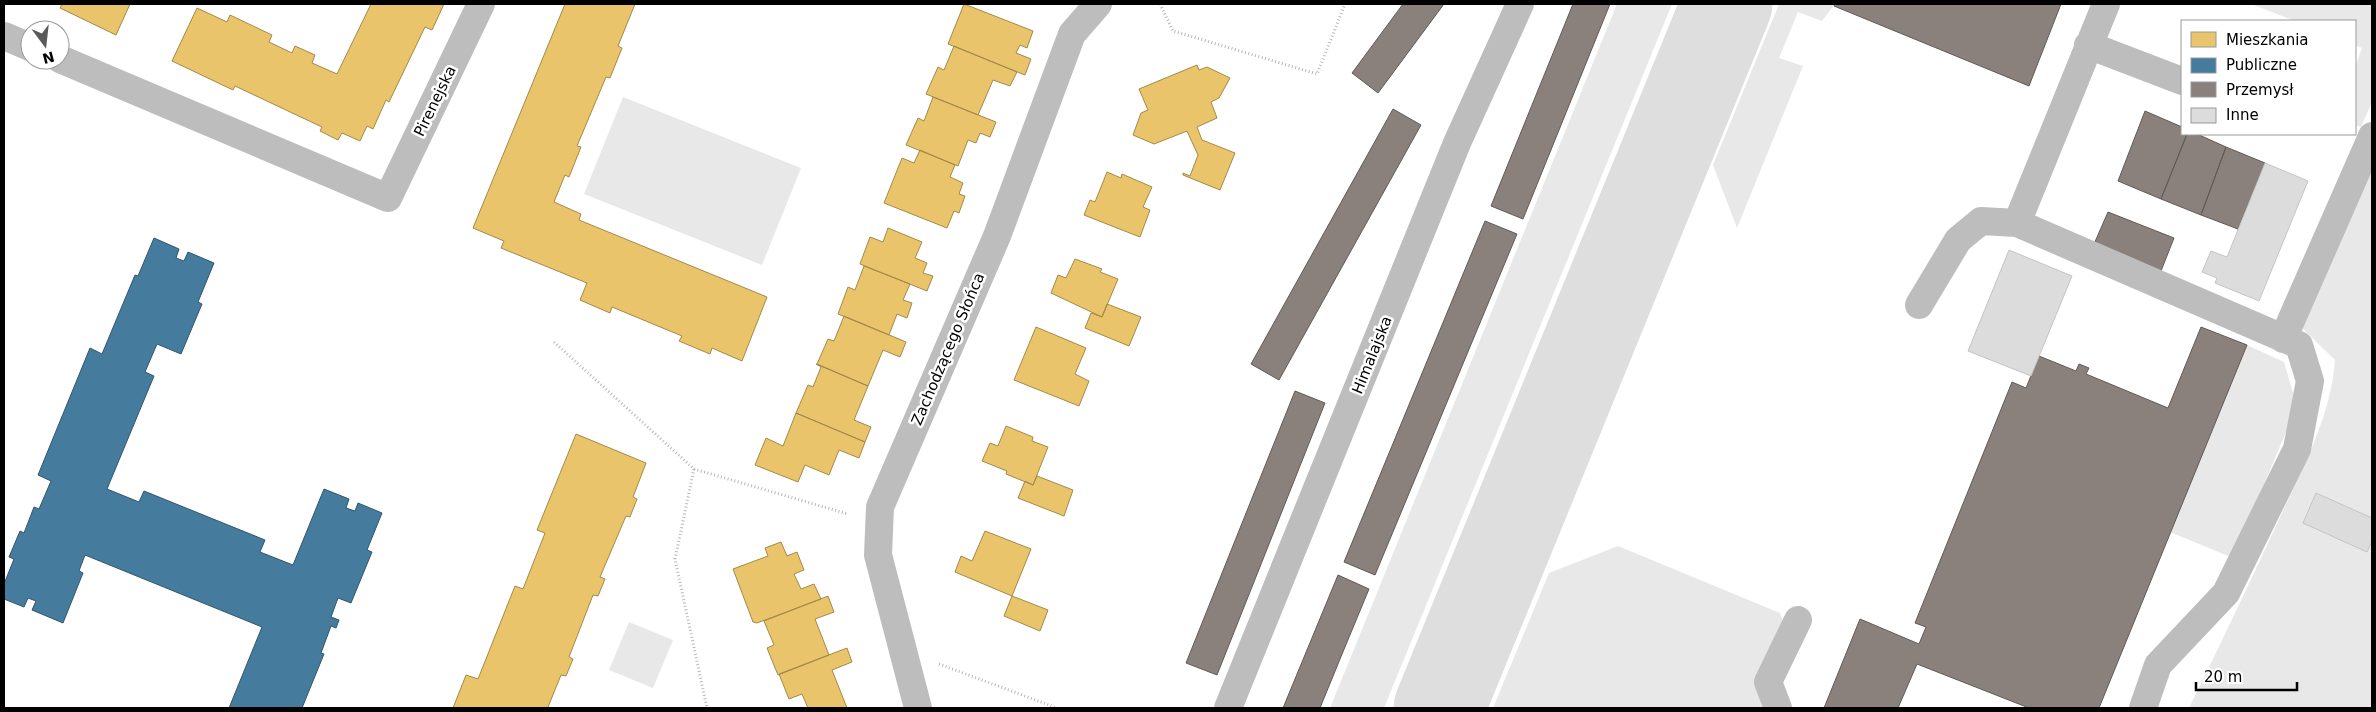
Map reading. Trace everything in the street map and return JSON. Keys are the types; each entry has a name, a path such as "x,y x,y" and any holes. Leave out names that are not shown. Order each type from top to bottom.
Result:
{"street":[{"name":"Pirenejska","path":"70,63 388,198 481,4"},
{"name":"Zachodzącego Słońca","path":"918,708 878,555 880,507 997,236 1072,34 1098,4"},
{"name":"Himalajska","path":"1228,708 1457,143 1520,4"},
{"path":"2017,223 2106,4"},
{"path":"4,37 20,43"},
{"path":"2088,46 2181,81"},
{"path":"2283,338 2372,136 2356,134"},
{"path":"1919,305 1958,240 1981,221 2017,223 2299,345 2310,381 2297,449 2226,593 2158,665 2143,708"},
{"path":"1778,708 1768,682 1798,620"}],"path":[{"path":"1160,4 1173,31 1317,74 1345,4"},
{"path":"554,342 694,469 880,523"},
{"path":"694,469 675,559 707,708"},
{"path":"903,651 1057,708"}],"shaded area":[{"path":"1617,4 1672,4 1384,708 1330,708"},
{"path":"1779,4 1835,4 1822,21 1798,12 1779,58 1803,66 1737,228 1713,165"},
{"path":"2251,4 2372,4 2372,102 2361,127 2356,125 2356,65 2362,48 2356,45 2356,20 2292,20"},
{"path":"623,97 801,168 762,265 584,194"},
{"path":"2372,166 2372,708 2189,708 2299,476 2323,419 2333,380 2335,360 2300,326"},
{"path":"2247,345 2284,362 2293,393 2291,420 2233,558 2170,532"},
{"path":"1618,546 1780,613 1785,629 1760,686 1762,708 1493,708 1549,573"},
{"path":"629,622 673,640 653,688 609,670"}],"building: Mieszkania":[{"path":"62,4 130,4 116,35 60,8"},
{"path":"371,4 444,4 432,30 425,27 389,102 386,100 373,129 367,126 360,141 342,133 338,140 320,131 322,127 235,86 233,90 172,61 197,8 227,22 230,15 272,35 269,42 292,53 295,46 315,55 312,63 337,74"},
{"path":"565,4 635,4 618,46 622,48 610,78 606,77 577,146 581,147 569,177 565,175 554,202 581,214 579,220 767,297 742,361 712,348 710,354 679,341 682,336 612,307 610,313 580,300 587,283 501,248 504,241 473,228"},
{"path":"964,4 1033,31 1027,48 1020,45 1016,53 1031,59 1025,75 948,44"},
{"path":"954,46 1017,72 1010,86 993,80 978,115 926,94 938,67 944,70"},
{"path":"1197,65 1199,70 1207,67 1230,78 1219,98 1211,102 1217,118 1197,127 1202,140 1235,153 1220,190 1183,175 1183,173 1190,176 1198,155 1187,131 1154,144 1133,135 1141,113 1148,110 1139,89"},
{"path":"933,97 996,122 990,137 980,133 976,143 968,140 958,166 906,145 918,118 924,121"},
{"path":"920,150 955,165 950,177 963,183 959,194 965,196 959,213 954,211 947,228 884,203 902,158 914,163"},
{"path":"1107,172 1121,178 1122,174 1152,187 1143,207 1150,210 1140,237 1084,215 1090,200 1095,202"},
{"path":"888,228 922,242 915,258 927,263 923,273 933,276 927,291 860,264 870,237 883,242"},
{"path":"1075,259 1102,269 1100,272 1118,279 1102,317 1051,293 1058,275 1066,278"},
{"path":"864,266 910,284 903,300 912,303 907,318 897,314 889,335 838,314 848,287 855,290"},
{"path":"1107,304 1141,317 1129,346 1085,328 1091,313 1102,317"},
{"path":"844,316 906,342 900,357 883,350 868,386 817,364 828,339 834,341"},
{"path":"1036,327 1086,348 1075,374 1089,381 1079,406 1014,380"},
{"path":"816,364 868,386 854,420 871,427 865,442 796,413 808,385 813,387 821,367"},
{"path":"796,413 865,442 859,458 839,450 829,475 805,465 798,482 755,465 766,438 783,446"},
{"path":"1006,426 1033,437 1032,441 1048,447 1033,485 1006,474 1007,471 982,461 990,443 998,446"},
{"path":"576,434 646,463 633,497 637,499 630,517 626,516 600,577 605,579 598,596 593,595 569,657 573,659 566,676 561,675 548,707 551,708 453,708 466,675 478,679 515,586 523,589 545,533 537,530"},
{"path":"1037,476 1073,490 1064,516 1018,498 1025,481 1033,485"},
{"path":"985,531 1031,549 1012,596 955,572 961,556 972,561"},
{"path":"781,542 787,556 797,552 804,570 794,574 801,589 814,584 821,599 757,623 753,622 733,569 768,556 765,548"},
{"path":"828,596 834,612 815,619 829,655 778,675 767,648 774,645 764,621"},
{"path":"1012,596 1048,610 1040,631 1004,616"},
{"path":"847,648 852,662 832,670 847,708 808,708 802,694 789,699 779,674"}],"building: Publiczne":[{"path":"154,238 179,249 176,258 184,261 188,252 214,263 198,302 202,304 181,354 157,344 145,372 154,376 107,489 139,502 144,491 265,540 260,552 293,565 324,489 349,499 346,508 355,511 358,503 382,513 367,550 372,552 351,603 338,598 331,617 339,620 336,628 331,626 321,653 324,654 302,708 229,708 262,627 85,555 79,571 83,573 63,623 32,610 36,601 28,598 24,607 4,599 4,584 14,559 9,557 20,531 24,533 34,507 39,509 51,481 38,475 90,348 102,354 135,275 138,276"}],"building: Przemysł":[{"path":"1403,4 1444,4 1378,93 1352,73"},
{"path":"1573,4 1610,4 1523,219 1491,206"},
{"path":"1835,4 2061,4 2029,86 1834,6"},
{"path":"1393,109 1421,125 1279,380 1251,364"},
{"path":"2145,111 2181,127 2181,135 2187,135 2161,199 2118,181"},
{"path":"2187,135 2199,135 2226,147 2201,215 2161,199"},
{"path":"2226,147 2265,163 2238,229 2201,215"},
{"path":"2108,212 2174,238 2161,271 2094,244"},
{"path":"1485,221 1517,234 1375,575 1344,562"},
{"path":"2201,327 2247,345 2099,708 2029,708 1917,664 1898,708 1824,708 1860,619 1919,644 1926,627 1915,623 2012,382 2026,388 2039,356 2076,371 2079,364 2089,368 2086,374 2168,408"},
{"path":"1295,391 1325,403 1217,675 1186,663"},
{"path":"1338,575 1369,589 1320,708 1283,708"}],"building: Inne":[{"path":"2265,163 2308,181 2259,301 2215,283 2217,278 2202,272 2211,251 2227,257"},
{"path":"2009,250 2072,276 2031,376 1968,351"},
{"path":"2316,493 2372,518 2372,541 2367,552 2303,523"}],"taxiway":[{"path":"1439,708 1727,4"}]}
